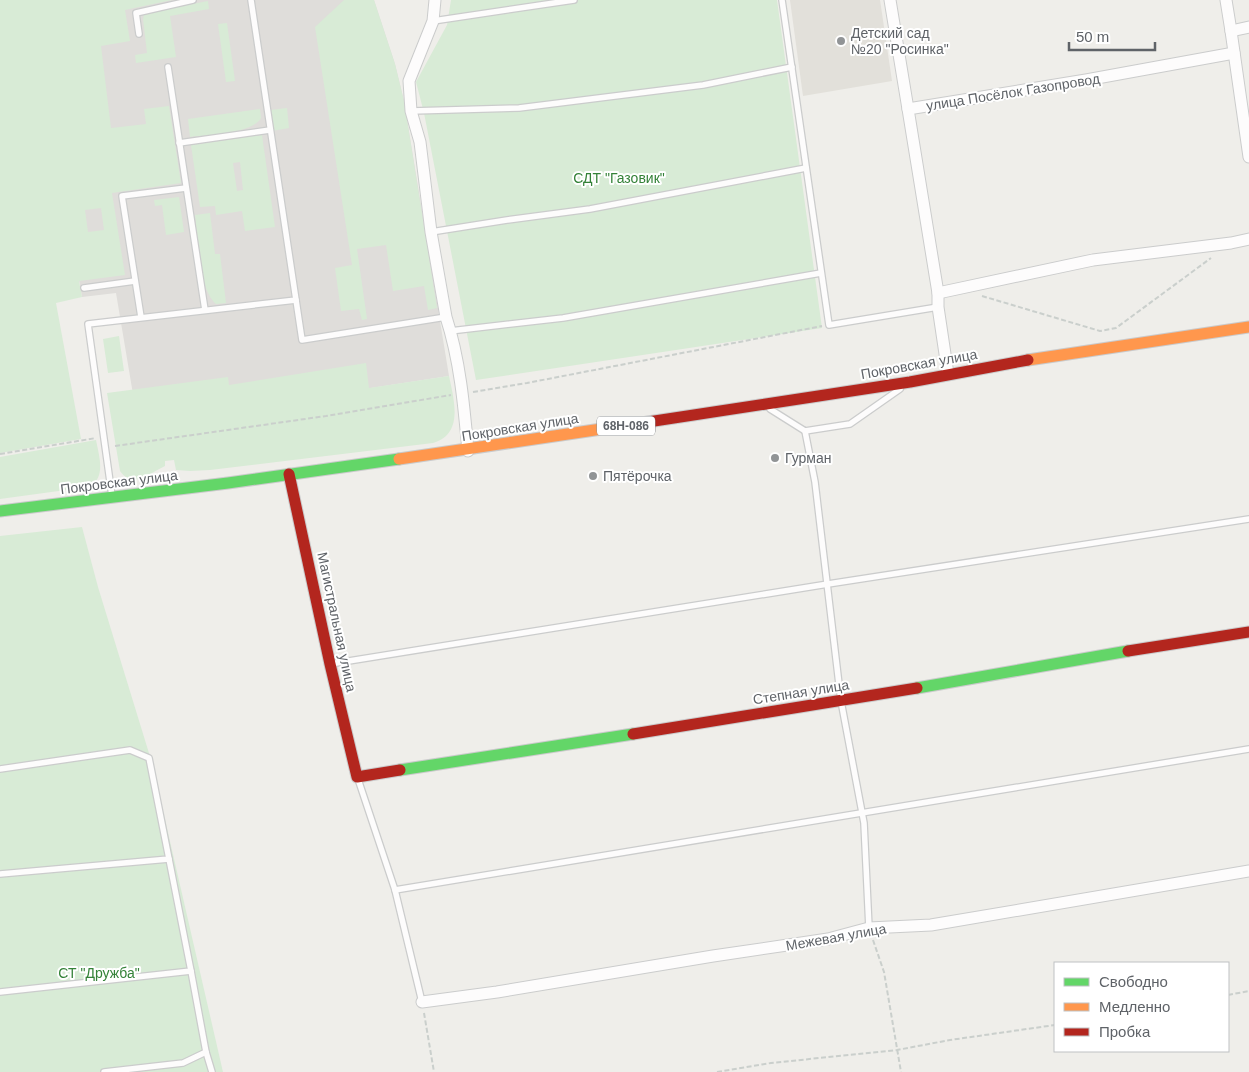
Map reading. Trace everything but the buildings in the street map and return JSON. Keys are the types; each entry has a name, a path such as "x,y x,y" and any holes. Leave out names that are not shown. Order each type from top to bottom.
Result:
{"main road":[{"name":"Покровская улица","path":"0,511 468,451 1249,327"},
{"name":"Магистральная улица","path":"289,474 330,664 357,777"},
{"name":"Степная улица","path":"357,777 841,700 1249,632"}],"street":[{"path":"435,0 433,20 409,81 412,111 420,142 431,232 462,393 468,451"},
{"path":"890,0 908,109"},
{"path":"1226,0 1249,157"},
{"path":"1231,31 1249,27"},
{"name":"улица Посёлок Газопровод","path":"948,374 938,307 938,293 908,109 1086,80 1234,52"},
{"path":"938,293 1093,260 1231,243 1249,239"},
{"name":"Межевая улица","path":"422,1002 828,939 869,928 931,925 1249,871"}],"lane":[{"path":"139,34 136,12 193,0"},
{"path":"251,0 302,340 446,317"},
{"path":"433,20 574,0"},
{"path":"782,0 829,325 938,307"},
{"path":"412,111 519,108 703,85 792,67"},
{"path":"168,68 206,310"},
{"path":"179,143 270,130"},
{"path":"431,232 590,209 806,168"},
{"path":"141,317 122,196 186,188"},
{"path":"450,331 563,318 821,273"},
{"path":"84,288 135,281"},
{"path":"113,498 88,324 296,300"},
{"path":"764,405 805,431 850,424 910,382"},
{"path":"805,431 815,482 841,700 862,812 869,928"},
{"path":"330,664 1249,519"},
{"path":"395,890 1249,749"},
{"path":"0,769 130,750 149,758 206,1052 212,1072"},
{"path":"357,777 395,890 422,1002"},
{"path":"0,874 169,859"},
{"path":"0,992 191,971"},
{"path":"104,1072 183,1063 206,1052"}],"path":[{"path":"978,295 1100,331 1116,328 1215,254"},
{"path":"0,454 104,437"},
{"path":"869,928 884,972 901,1072"},
{"path":"1229,995 1249,991"},
{"path":"422,1002 434,1072"},
{"path":"717,1072 771,1063 897,1050 950,1040 1054,1025"}],"shaded area":[{"path":"21,0 374,0 395,64 404,101 449,376 138,424 116,293 82,297 68,219"},
{"name":"Детский сад №20 \"Росинка\"","path":"790,0 880,0 892,81 803,96"}],"green space":[{"path":"0,0 172,0 125,10 130,41 101,46 111,128 146,124 144,109 169,106 181,183 112,193 125,275 79,281 82,297 56,303 81,439 0,453","holes":["101,208 104,230 88,232 85,210"]},
{"path":"344,0 374,0 395,64 404,101 437,308 428,310 424,286 393,291 386,245 357,249 367,319 362,320 359,309 341,311 335,268 352,265 315,27"},
{"name":"СДТ \"Газовик\"","path":"451,0 777,0 822,328 476,380 424,113 416,82 447,25"},
{"path":"208,1 209,9 170,16 176,57 136,63 135,55 147,53 144,15"},
{"path":"227,23 235,81 226,82 218,24"},
{"path":"287,108 289,128 272,131 270,110"},
{"path":"260,109 261,118 256,123 239,131 190,137 188,119"},
{"path":"262,135 275,227 245,231 242,211 216,215 215,206 200,207 191,145","holes":["240,162 243,190 237,191 233,163"]},
{"path":"179,197 184,232 166,235 162,205 155,206 154,200"},
{"path":"210,213 215,254 220,254 226,303 216,304 210,297 202,275 195,215"},
{"path":"119,336 124,371 108,373 103,339"},
{"path":"366,363 369,388 449,376 453,395 454,415 453,424 443,439 433,443 210,470 176,470 174,460 165,461 165,466 136,479 130,479 120,471 107,393 228,377 229,385"},
{"path":"96,440 100,460 100,473 98,479 88,487 0,499 0,457"},
{"name":"СТ \"Дружба\"","path":"82,527 98,587 152,763 223,1072 0,1072 0,536"}],"traffic: fast":[{"path":"0,511 228,483 399,459"},
{"path":"917,688 1128,651"},
{"path":"400,770 633,734"}],"traffic: slow":[{"path":"1028,360 1249,327"},
{"path":"399,459 615,427"}],"traffic: jam":[{"path":"615,427 910,382 1028,360"},
{"path":"289,474 330,664 357,777 400,770"},
{"path":"1128,651 1249,632"},
{"path":"633,734 917,688"}],"place":[{"name":"Детский сад №20 \"Росинка\"","path":"841,41"},
{"name":"Гурман","path":"775,458"},
{"name":"Пятёрочка","path":"593,476"}]}
